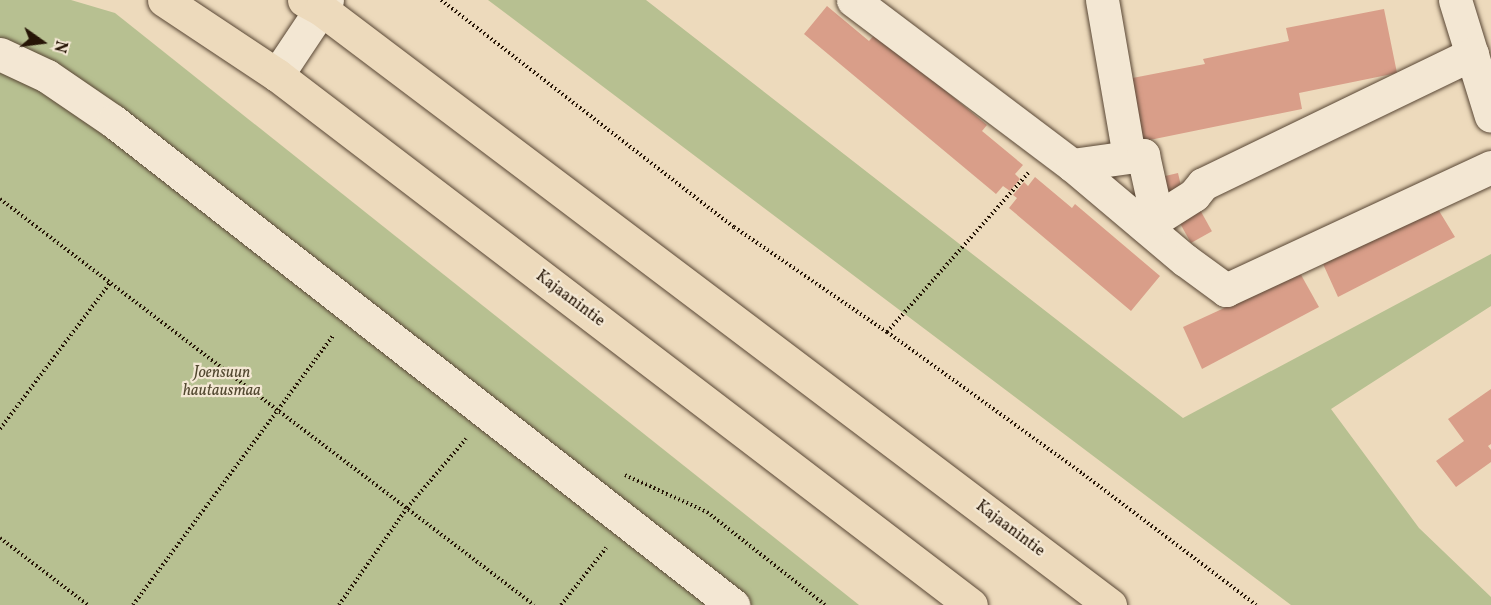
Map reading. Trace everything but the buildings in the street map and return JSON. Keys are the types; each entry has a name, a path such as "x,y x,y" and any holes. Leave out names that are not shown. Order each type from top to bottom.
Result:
{"main road":[{"name":"Kajaanintie","path":"164,0 278,75 971,605"},
{"name":"Kajaanintie","path":"318,3 1110,605"}],"street":[{"path":"853,0 1151,222 1226,290 1491,167"},
{"path":"1101,0 1129,157"},
{"path":"1455,0 1491,116"},
{"path":"278,75 318,3"},
{"path":"0,54 47,76 113,121 733,605"},
{"path":"1151,222 1194,195 1203,184 1472,54"},
{"path":"1060,156 1129,157 1143,155 1151,222"}],"path":[{"path":"441,0 734,227 888,332 1083,474 1256,605"},
{"path":"888,332 997,211 1060,156"},
{"path":"0,199 534,605"},
{"path":"0,429 110,283"},
{"path":"133,605 354,307"},
{"path":"339,605 407,508 489,413"},
{"path":"624,475 707,512 825,605"},
{"path":"561,605 627,522"},
{"path":"0,538 88,605"}],"green space":[{"name":"Joensuun hautausmaa","path":"0,0 71,0 115,13 859,605 0,605"},
{"path":"488,0 646,0 1183,418 1491,254 1491,306 1331,409 1419,528 1491,597 1491,605 1291,605"}]}
